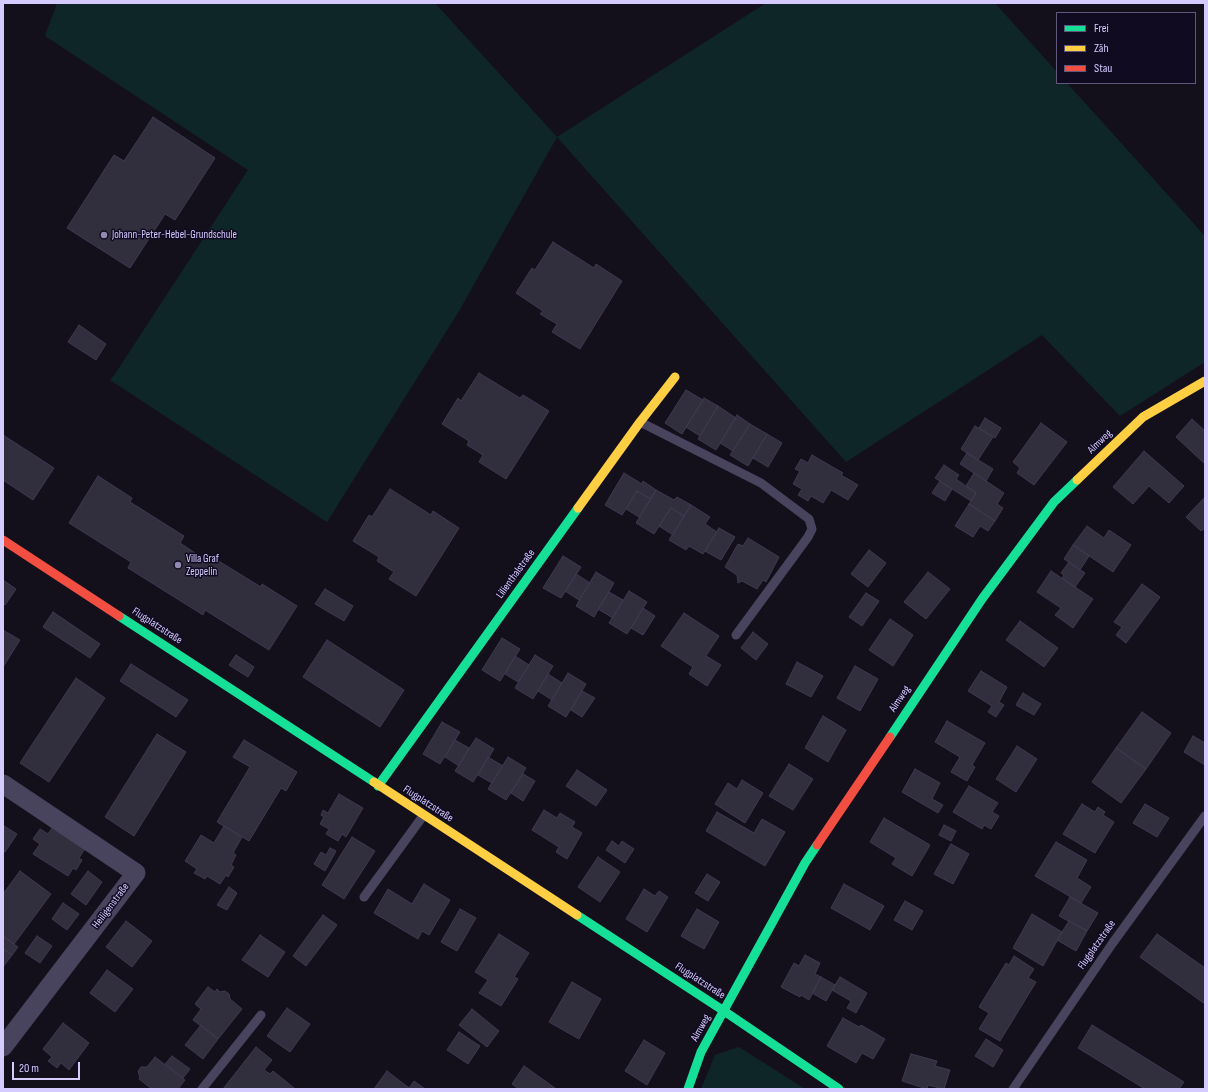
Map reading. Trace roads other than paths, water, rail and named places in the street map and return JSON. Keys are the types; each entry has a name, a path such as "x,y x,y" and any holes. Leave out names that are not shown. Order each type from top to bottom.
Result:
{"street":[{"name":"Lilienthalstraße","path":"378,786 640,422 675,377"},
{"name":"Almweg","path":"688,1089 702,1052 805,863 976,607 1054,502 1143,417 1205,381"},
{"name":"Flugplatzstraße","path":"3,540 252,702 423,816 724,1011 839,1089"},
{"name":"Heiligenstraße","path":"3,784 136,873 3,1047"}],"lane":[{"path":"640,422 761,483 809,519 812,529 808,537 736,635"},
{"path":"364,897 423,816"},
{"name":"Flugplatzstraße","path":"1013,1089 1112,944 1205,816"},
{"path":"202,1089 262,1015"}],"place":[{"name":"Johann-Peter-Hebel-Grundschule","path":"104,235"},
{"name":"Villa Graf Zeppelin","path":"178,565"}]}
